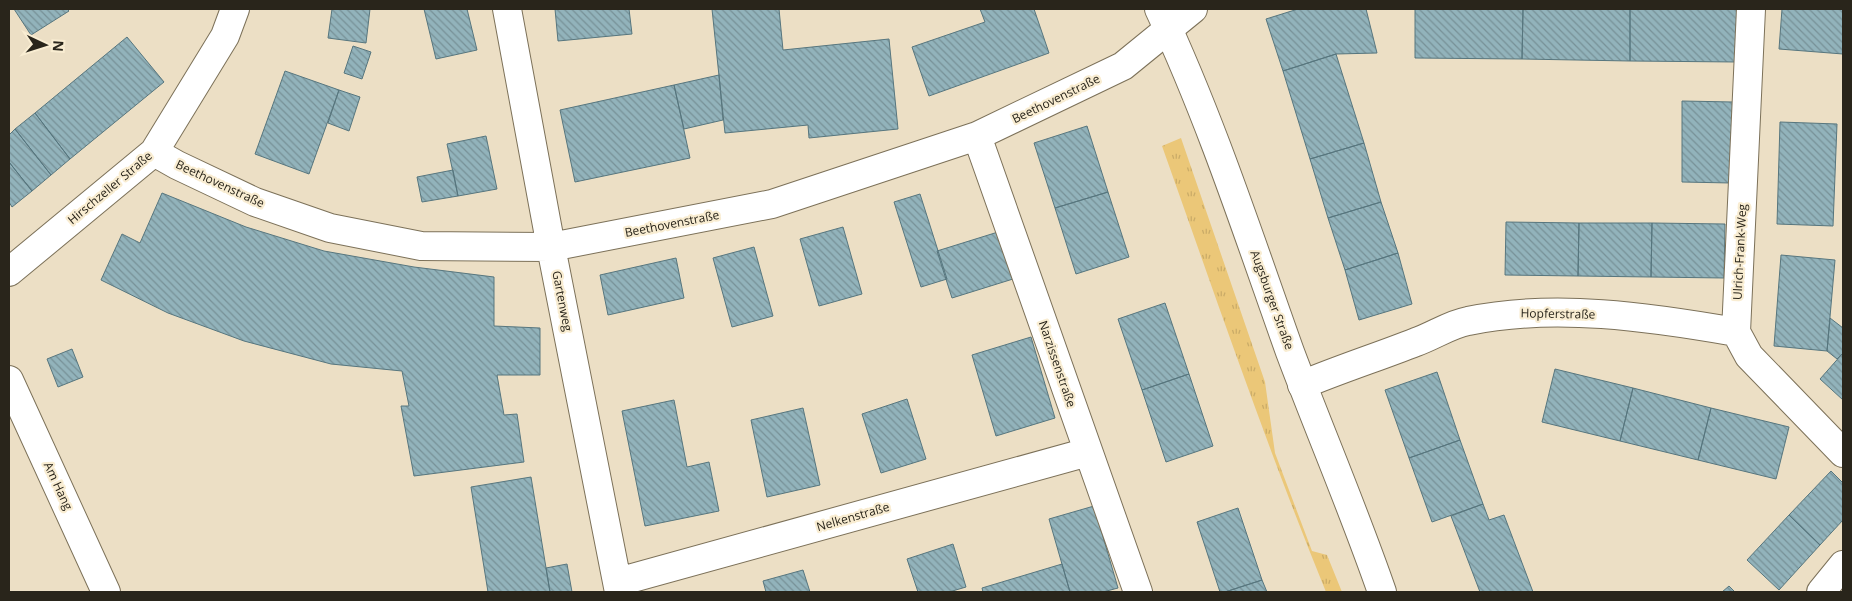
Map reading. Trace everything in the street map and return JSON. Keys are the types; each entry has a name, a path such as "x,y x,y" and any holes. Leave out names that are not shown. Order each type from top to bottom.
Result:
{"street":[{"name":"Hirschzeller Straße","path":"9,272 154,152 224,36 234,9"},
{"name":"Gartenweg","path":"507,9 551,247 618,587"},
{"name":"Beethovenstraße","path":"154,152 255,202 330,228 421,246 551,247 772,204 977,136 1123,66 1164,19 1194,9"},
{"name":"Ulrich-Frank-Weg","path":"1736,332 1751,9"},
{"name":"Augsburger Straße","path":"1164,19 1204,112 1302,384 1361,532 1382,592"},
{"name":"Narzissenstraße","path":"977,136 1138,592"},
{"name":"Hopferstraße","path":"1302,384 1416,342 1466,321 1530,312 1621,316 1685,323 1736,332"},
{"path":"1736,332 1749,356 1843,453"},
{"name":"Am Hang","path":"9,380 106,592"},
{"name":"Nelkenstraße","path":"618,587 1088,452"},
{"path":"1821,592 1843,565"}],"green space":[{"path":"1181,138 1265,382 1275,453 1312,551 1327,555 1342,592 1326,592 1221,314 1162,146"}],"building":[{"path":"14,9 67,9 69,11 31,35"},
{"path":"332,9 370,9 366,43 328,38"},
{"path":"424,9 467,9 477,50 436,59"},
{"path":"555,9 629,9 632,34 558,41"},
{"path":"712,9 779,9 783,50 889,39 898,129 809,138 808,125 725,133"},
{"path":"980,9 1034,9 1049,53 929,96 912,47 985,22"},
{"path":"1298,9 1366,9 1377,53 1336,54 1283,71 1266,19"},
{"path":"1415,9 1523,9 1522,59 1415,58"},
{"path":"1523,9 1630,9 1630,61 1522,59"},
{"path":"1630,9 1738,9 1737,62 1630,61"},
{"path":"1782,9 1843,9 1843,54 1779,49"},
{"path":"127,37 164,82 70,159 35,113"},
{"path":"353,46 371,52 362,79 344,73"},
{"path":"1336,54 1364,143 1310,159 1283,71"},
{"path":"285,71 339,90 309,174 255,154"},
{"path":"719,75 723,120 684,129 674,85"},
{"path":"674,85 690,158 575,182 560,110"},
{"path":"339,90 360,97 349,131 328,123"},
{"path":"1682,101 1733,102 1731,183 1682,182"},
{"path":"35,113 70,159 51,175 15,129"},
{"path":"1780,122 1837,124 1833,226 1777,224"},
{"path":"1087,126 1108,192 1055,208 1034,143"},
{"path":"15,129 51,175 32,191 9,162 9,135"},
{"path":"486,136 497,189 458,196 447,144"},
{"path":"1364,143 1381,202 1328,218 1310,159"},
{"path":"9,162 32,191 12,207 9,202"},
{"path":"453,170 458,196 422,202 417,177"},
{"path":"1108,192 1129,257 1076,274 1055,208"},
{"path":"162,193 246,227 324,251 414,267 494,277 494,326 540,328 540,375 497,375 504,415 517,414 524,462 414,476 401,406 409,406 402,371 331,364 244,341 168,313 101,280 122,234 140,243"},
{"path":"920,194 947,279 921,287 894,202"},
{"path":"1381,202 1398,253 1345,270 1328,218"},
{"path":"1506,222 1579,223 1578,276 1505,275"},
{"path":"1579,223 1652,223 1651,277 1578,276"},
{"path":"1652,223 1725,224 1724,278 1651,277"},
{"path":"843,227 862,294 819,306 800,239"},
{"path":"998,232 1013,279 952,298 937,251"},
{"path":"754,247 773,316 732,327 713,258"},
{"path":"1398,253 1412,304 1359,320 1345,270"},
{"path":"1781,255 1835,260 1827,351 1774,346"},
{"path":"676,258 684,298 608,315 600,275"},
{"path":"1165,303 1189,374 1142,390 1118,319"},
{"path":"1830,318 1843,328 1843,353 1837,359 1827,351"},
{"path":"1031,337 1055,418 996,436 972,355"},
{"path":"72,349 83,377 58,387 47,359"},
{"path":"1843,353 1843,400 1820,379"},
{"path":"1555,369 1633,388 1620,441 1542,422"},
{"path":"1437,372 1460,440 1409,458 1385,390"},
{"path":"1189,374 1213,446 1166,462 1142,390"},
{"path":"1633,388 1711,408 1698,460 1620,441"},
{"path":"907,399 926,459 881,473 862,414"},
{"path":"674,400 687,467 709,462 719,511 645,526 622,411"},
{"path":"803,408 820,485 767,497 751,420"},
{"path":"1711,408 1789,427 1776,479 1698,460"},
{"path":"1460,440 1483,504 1432,522 1409,458"},
{"path":"1831,471 1843,483 1843,520 1820,545 1789,515"},
{"path":"531,477 550,592 488,592 471,487"},
{"path":"1483,504 1489,520 1504,515 1533,592 1480,592 1451,516"},
{"path":"1094,506 1118,588 1103,592 1070,592 1049,519"},
{"path":"1238,508 1262,580 1220,592 1197,522"},
{"path":"1789,515 1820,545 1779,590 1747,560"},
{"path":"953,544 966,587 949,592 918,592 907,559"},
{"path":"567,564 572,592 550,592 546,568"},
{"path":"1062,564 1070,592 983,592 982,588"},
{"path":"803,570 810,592 766,592 763,581"},
{"path":"1262,580 1267,592 1225,592"},
{"path":"1729,586 1735,592 1722,592"}]}
